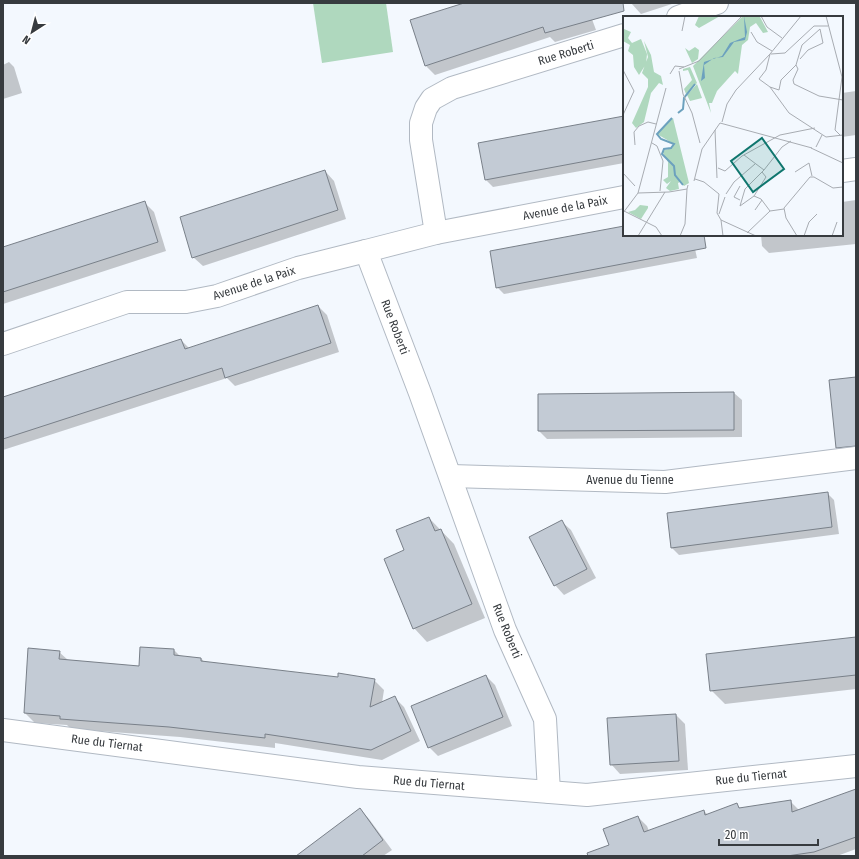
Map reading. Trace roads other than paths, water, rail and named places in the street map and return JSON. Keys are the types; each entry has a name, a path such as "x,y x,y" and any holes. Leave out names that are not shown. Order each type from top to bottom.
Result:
{"street":[{"path":"681,16 718,3"},
{"name":"Rue Roberti","path":"436,233 421,140 421,122 426,108 432,99 452,88 623,35"},
{"path":"843,171 856,169"},
{"name":"Avenue de la Paix","path":"436,233 623,197"},
{"path":"366,251 436,233"},
{"name":"Rue Roberti","path":"366,251 451,476 505,630 545,719 549,792"},
{"name":"Avenue de la Paix","path":"3,344 126,302 186,302 217,296 298,268 366,251"},
{"name":"Avenue du Tienne","path":"451,476 665,482 856,458"},
{"name":"Rue du Tiernat","path":"3,730 358,777 587,795 856,766"}]}
